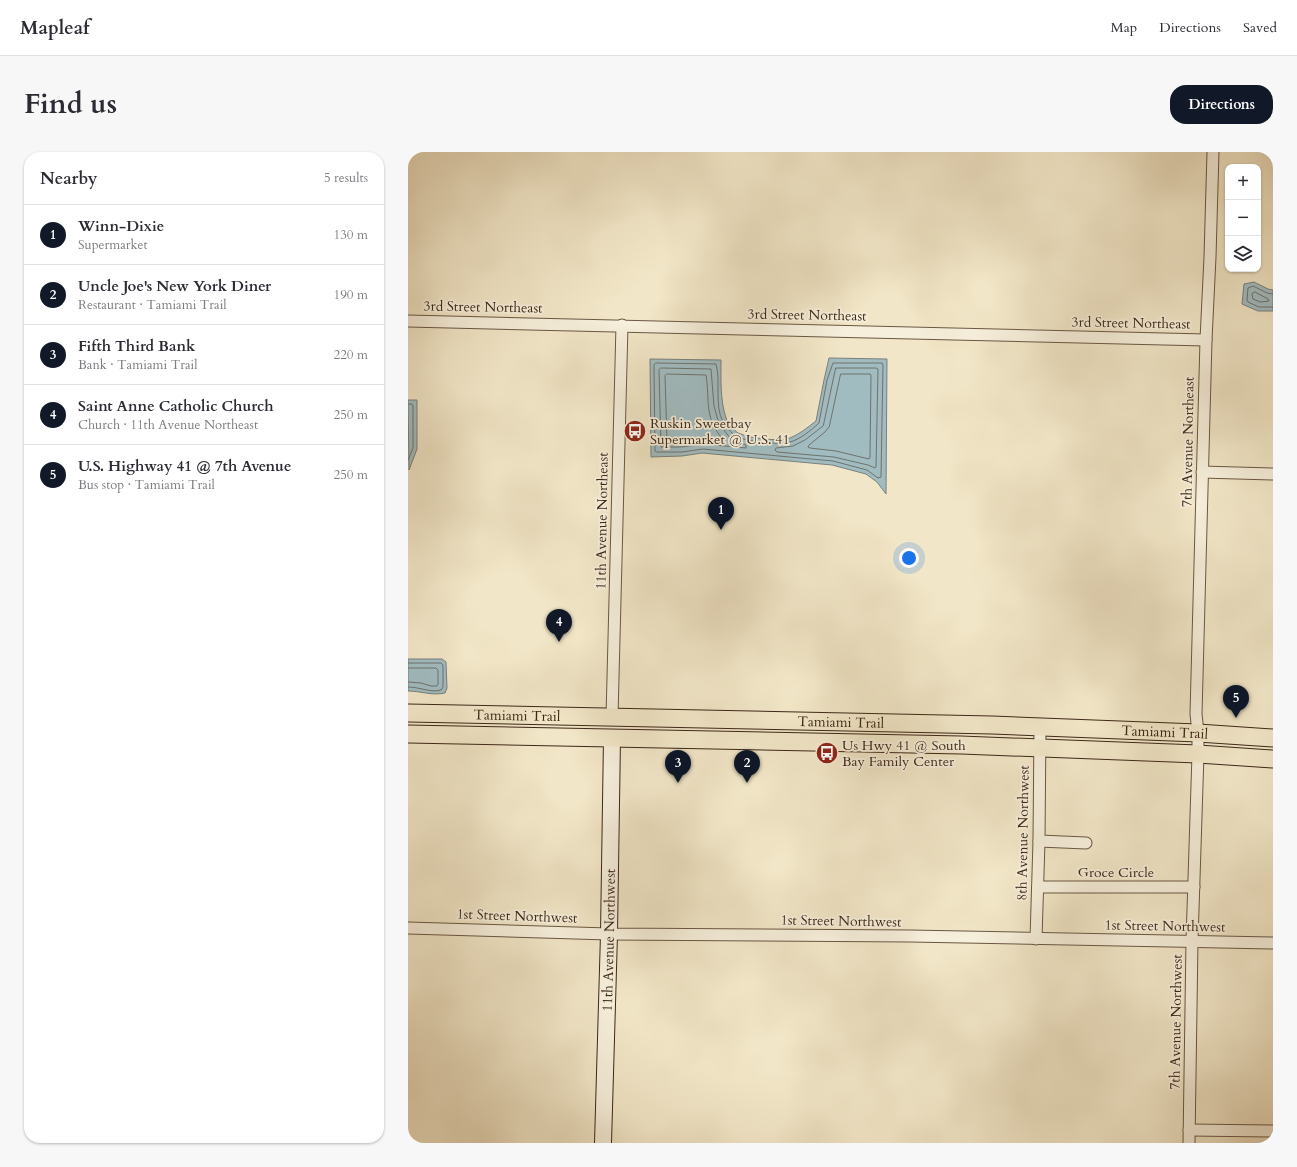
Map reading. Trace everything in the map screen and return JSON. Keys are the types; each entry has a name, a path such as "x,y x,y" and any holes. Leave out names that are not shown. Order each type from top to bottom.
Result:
{"main road":[{"name":"Tamiami Trail","path":"408,713 1040,727 1198,733 1273,738"},
{"path":"558,737 572,728 598,728 606,724 612,717"},
{"path":"612,738 617,728 628,726 637,718"},
{"name":"Tamiami Trail","path":"408,734 1040,748 1198,754 1273,759"}],"street":[{"name":"7th Avenue Northeast","path":"1198,733 1196,714 1202,472 1213,152"},
{"name":"3rd Street Northeast","path":"408,321 1206,340"},
{"name":"11th Avenue Northeast","path":"612,717 622,325"},
{"path":"1202,472 1273,474"},
{"name":"8th Avenue Northwest","path":"1036,939 1040,727"},
{"name":"7th Avenue Northwest","path":"1189,1143 1192,941 1198,733"},
{"name":"11th Avenue Northwest","path":"603,1143 609,934 612,738"},
{"path":"1039,841 1086,843"},
{"name":"Groce Circle","path":"1038,887 1194,887"},
{"name":"1st Street Northwest","path":"408,928 609,934 910,936 1273,943"},
{"path":"1189,1130 1273,1131"}],"water":[{"path":"1254,282 1273,290 1273,311 1258,311 1242,304 1244,284"},
{"path":"829,358 887,359 886,494 877,482 866,474 832,465 702,453 682,456 651,457 650,359 721,360 721,389 723,404 726,418 730,424 738,433 743,435 778,440 794,436 816,421"},
{"path":"408,400 417,400 417,449 409,470"},
{"path":"408,659 442,659 446,662 447,688 445,693 436,694 408,691"}],"place":[{"name":"Ruskin Sweetbay Supermarket @ U.S. 41","path":"635,431"},
{"name":"Winn-Dixie","path":"721,530"},
{"name":"Saint Anne Catholic Church","path":"559,642"},
{"name":"U.S. Highway 41 @ 7th Avenue","path":"1236,718"},
{"name":"Us Hwy 41 @ South Bay Family Center","path":"827,753"},
{"name":"Fifth Third Bank","path":"678,783"},
{"name":"Uncle Joe's New York Diner","path":"747,783"}]}
